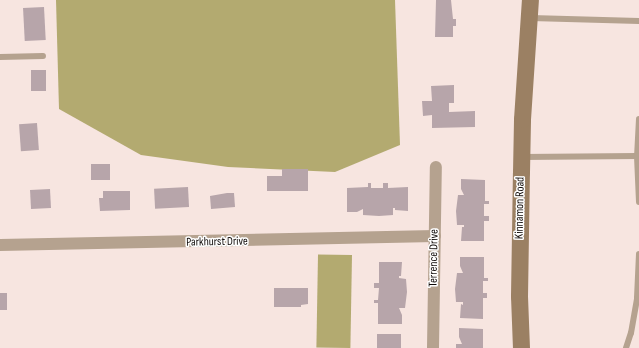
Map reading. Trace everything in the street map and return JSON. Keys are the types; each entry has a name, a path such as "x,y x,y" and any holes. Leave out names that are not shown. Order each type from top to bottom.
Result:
{"main road":[{"name":"Kinnamon Road","path":"519,0 519,78 522,120"},
{"name":"Kinnamon Road","path":"521,348 519,296 521,157 530,0"},
{"name":"Kinnamon Road","path":"513,348 519,296"}],"street":[{"name":"Terrence Drive","path":"433,348 436,168"},
{"name":"Parkhurst Drive","path":"0,245 435,236"}],"lane":[{"path":"529,18 639,21"},
{"path":"0,57 43,56"},
{"path":"639,118 639,202"},
{"path":"521,157 638,156"},
{"path":"626,348 631,333 637,298 639,254"}],"shaded area":[{"path":"56,0 395,0 400,145 335,172 228,167 141,155 59,109"},
{"path":"318,254 352,255 350,348 316,347"}],"building":[{"path":"436,0 451,0 453,19 456,19 456,26 453,26 453,37 435,37"},
{"path":"44,7 46,40 25,41 23,8"},
{"path":"31,70 46,70 46,91 31,91"},
{"path":"454,85 454,103 449,103 449,112 475,111 475,127 432,128 432,115 423,116 422,101 432,101 431,86"},
{"path":"37,123 39,150 21,151 19,124"},
{"path":"91,164 110,164 110,180 91,180"},
{"path":"282,169 308,169 308,191 267,191 267,176 282,176"},
{"path":"461,179 485,180 485,201 489,201 489,204 484,204 484,216 489,216 489,221 484,221 484,241 461,241 462,227 464,227 464,225 457,225 456,211 458,195 464,195 461,189"},
{"path":"368,183 371,183 371,188 383,188 383,183 388,183 388,188 408,187 408,211 395,210 395,208 393,208 393,215 379,216 363,215 363,209 357,212 347,212 347,188 368,187"},
{"path":"188,187 189,207 155,209 154,189"},
{"path":"50,189 51,208 31,209 30,190"},
{"path":"103,191 130,191 130,210 100,211 99,198 103,198"},
{"path":"234,193 235,207 211,209 210,196"},
{"path":"460,257 484,257 484,278 488,278 488,281 483,281 483,293 487,293 487,298 483,298 483,319 460,318 461,304 463,305 463,302 456,302 455,289 457,273 463,273 460,266"},
{"path":"379,262 402,262 401,276 399,276 399,278 406,279 407,292 405,308 399,308 402,315 402,324 378,324 378,303 374,303 374,300 378,300 379,288 374,288 374,283 379,283"},
{"path":"274,288 308,288 308,304 301,305 301,307 274,307"},
{"path":"0,293 7,293 7,310 0,310"},
{"path":"459,328 483,329 483,348 456,348 456,344 462,344 459,337"},
{"path":"377,334 401,334 401,348 377,348"}]}
